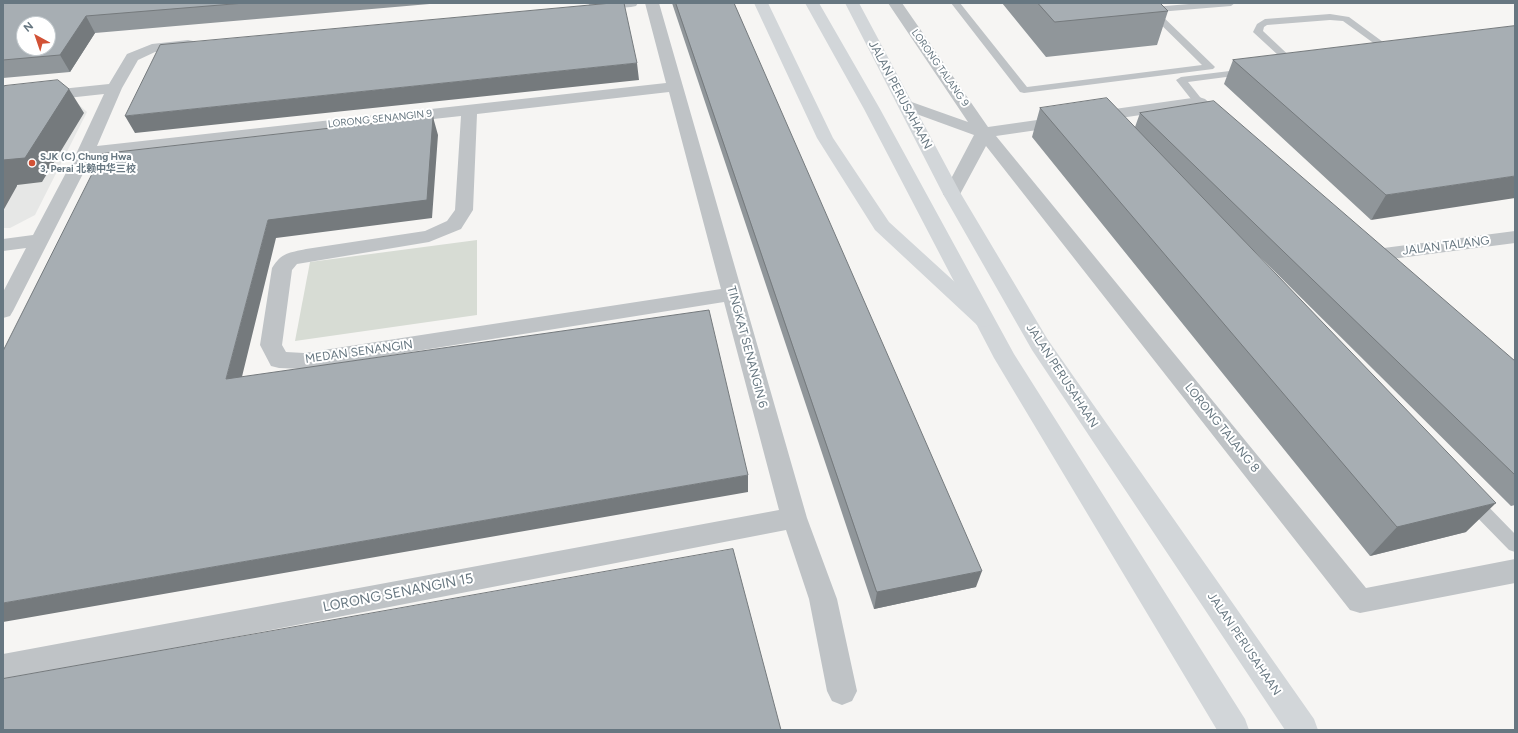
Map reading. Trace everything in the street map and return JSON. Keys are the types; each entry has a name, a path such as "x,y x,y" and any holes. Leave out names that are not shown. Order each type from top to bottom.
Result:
{"main road":[{"path":"761,3 825,138 882,226 984,320"},
{"path":"812,3 872,109 1005,358 1234,730"},
{"name":"JALAN PERUSAHAAN","path":"852,3 952,194 1040,345 1303,730"}],"street":[{"path":"584,7 631,3"},
{"name":"TINGKAT SENANGIN 6","path":"652,3 794,518 823,598 842,691"},
{"name":"LORONG TALANG 9","path":"895,3 984,133"},
{"path":"3,311 86,152 114,88 132,57 152,48 199,43"},
{"name":"LORONG SENANGIN 9","path":"86,152 675,87"},
{"path":"3,100 114,88"},
{"path":"1198,102 1232,131"},
{"name":"LORONG TALANG 9","path":"906,105 984,133 1104,121 1198,102"},
{"name":"MEDAN SENANGIN","path":"469,109 464,210 454,226 429,236 306,255 290,260 282,268 271,345 279,360 304,362 732,294"},
{"path":"952,194 984,133"},
{"name":"LORONG TALANG 8","path":"984,133 1360,601 1515,571"},
{"name":"JALAN TALANG","path":"1394,270 1370,250 1515,237"},
{"path":"3,245 40,240"},
{"name":"LORONG SENANGIN 15","path":"3,668 794,518"}],"lane":[{"path":"955,3 1024,90 1210,67 1147,6"},
{"path":"1147,6 1231,3"},
{"path":"1279,67 1298,65 1258,32 1260,26 1266,22 1330,17 1346,19 1398,53 1379,56"},
{"path":"1198,102 1181,80 1256,70"},
{"path":"1465,494 1515,545"}],"shaded area":[{"name":"SJK (C) Chung Hwa 3, Perai 北赖中华三校","path":"76,102 87,112 35,215 10,228 3,228 3,110"},
{"path":"477,240 477,315 295,341 310,262"}],"building":[{"path":"3,3 245,3 86,16 60,55 56,55 56,16 16,16 16,56 49,56 3,60"},
{"path":"624,3 637,63 125,116 160,45"},
{"path":"676,3 734,3 982,571 877,592"},
{"path":"1038,3 1160,3 1168,11 1055,22"},
{"path":"1515,26 1515,176 1386,195 1233,60"},
{"path":"58,80 69,89 25,158 3,160 4,86"},
{"path":"1107,98 1496,503 1397,527 1040,108"},
{"path":"1214,101 1515,361 1515,475 1140,113"},
{"path":"433,117 427,200 268,220 226,379 709,310 748,475 3,603 3,351 102,154"},
{"path":"733,549 781,730 3,730 3,679"}],"place":[{"name":"SJK (C) Chung Hwa 3, Perai 北赖中华三校","path":"32,163"}]}
